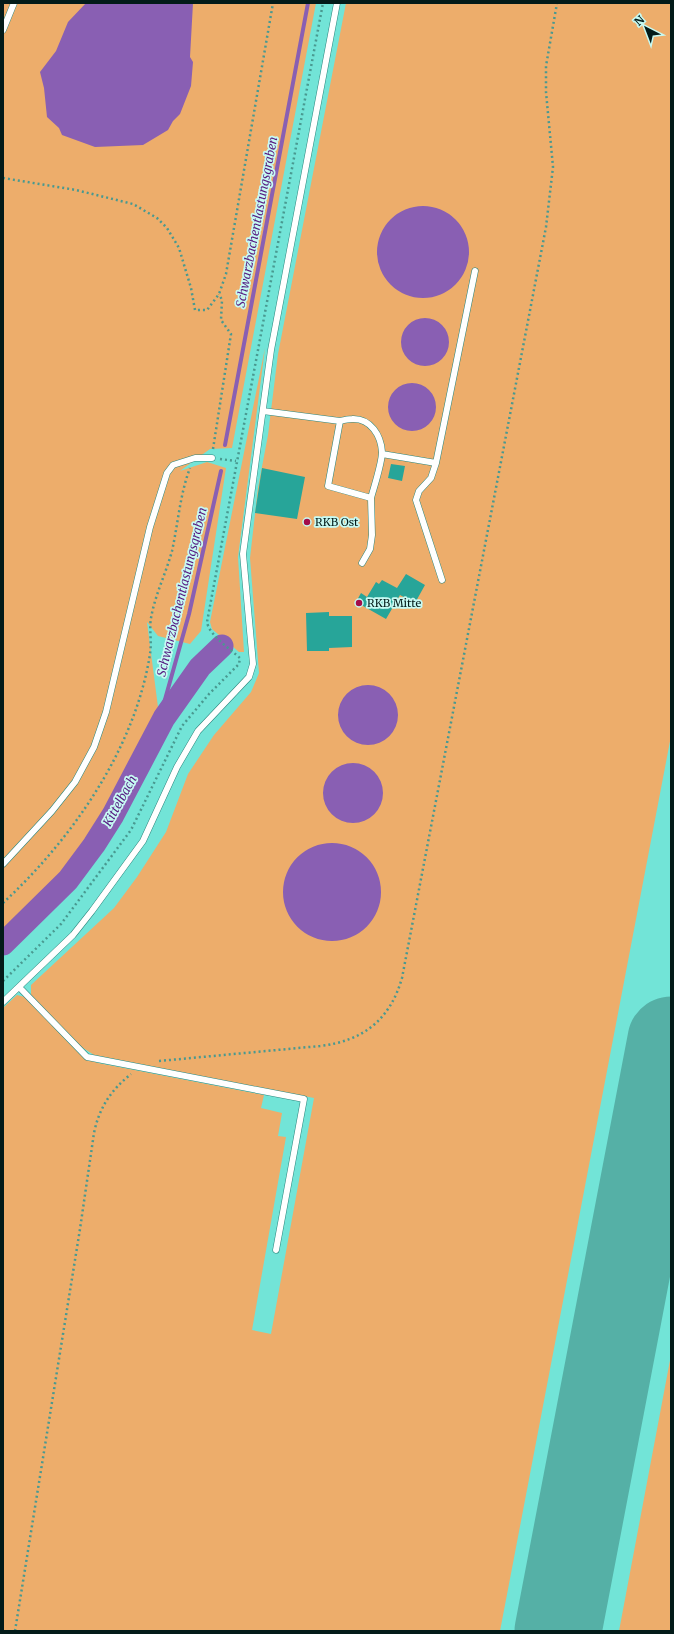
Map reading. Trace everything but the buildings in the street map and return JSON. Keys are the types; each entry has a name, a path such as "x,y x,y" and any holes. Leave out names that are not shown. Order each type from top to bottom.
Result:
{"lane":[{"path":"3,30 14,3"},
{"path":"3,1002 73,935 92,911 143,841 177,767 198,731 249,677 253,664 243,554 273,342 337,3"},
{"path":"442,580 416,500 419,491 431,478 436,463 475,271"},
{"path":"263,411 340,421 352,418 370,425 379,436 382,454 372,498 372,535 370,549 362,563"},
{"path":"340,421 328,486 372,498"},
{"path":"382,454 436,463"},
{"path":"3,864 52,811 75,782 94,747 107,705 150,527 167,473 173,465 194,458 212,458"},
{"path":"19,987 87,1057 304,1099 276,1250"}],"path":[{"path":"3,178 76,190 133,204 157,218 167,228 178,248 191,288 195,310 207,310 219,294 226,274 273,3"},
{"path":"3,981 61,924 132,830 182,726 209,694 239,664 240,658 212,632 208,627 207,622 323,3"},
{"path":"158,1062 320,1046 345,1042 357,1037 378,1022 386,1012 399,990 546,227 553,167 546,92 546,66 558,3"},
{"path":"219,294 222,300 221,320 231,334 212,458 236,461"},
{"path":"3,903 27,881 76,821 100,785 115,757 131,721 142,690 151,653 150,618 171,552 186,481 190,469 194,465"},
{"path":"15,1631 97,1122 106,1100 113,1090 122,1081 141,1068"}],"shaded area":[{"path":"3,3 316,3 232,448 210,449 180,471 207,462 226,468 201,631 190,644 158,636 147,622 159,715 129,772 68,872 3,936"},
{"path":"86,3 193,3 190,57 193,62 191,86 180,114 173,121 168,130 143,145 95,147 62,135 59,128 47,117 44,88 40,72 56,51 68,22"},
{"path":"346,3 671,3 671,736 500,1631 3,1631 3,1008 17,995 25,997 84,1058 98,1063 264,1095 261,1108 282,1113 278,1136 286,1137 252,1330 271,1334 314,1098 94,1055 80,1046 31,996 31,985 114,908 137,877 166,832 188,774 214,735 251,692 259,673 250,558 258,488 268,435 278,354"},
{"path":"423,206 441,209 456,219 466,234 469,252 466,270 456,285 441,295 423,298 405,295 390,285 380,270 377,252 380,234 390,219 405,209"},
{"path":"420,318 430,318 442,325 449,337 449,347 442,359 430,366 420,366 412,362 405,355 401,347 401,337 405,329 412,322"},
{"path":"265,348 238,557 244,652 239,652 212,629 210,622"},
{"path":"412,383 421,385 429,390 434,398 436,407 434,416 429,424 421,429 412,431 403,429 395,424 390,416 388,407 390,398 395,390 403,385"},
{"path":"368,685 385,690 393,698 398,715 393,732 385,740 368,745 351,740 343,732 338,715 343,698 351,690"},
{"path":"353,763 370,768 378,776 383,793 378,810 370,818 353,823 336,818 328,810 323,793 328,776 336,768"},
{"path":"332,843 351,847 367,857 377,873 381,892 377,911 367,927 351,937 332,941 313,937 297,927 287,911 283,892 287,873 297,857 313,847"},
{"path":"671,1355 671,1631 619,1631"}],"waterway":[{"name":"Schwarzbachentlastungsgraben","path":"225,445 308,3"},
{"name":"Schwarzbachentlastungsgraben","path":"164,718 164,703 189,614 221,471"},
{"name":"Kittelbach","path":"3,944 68,880 94,845 113,815 164,718 200,667 222,646"}],"runway":[{"path":"558,1631 671,1040"}],"place":[{"name":"RKB Ost","path":"307,522"},
{"name":"RKB Mitte","path":"359,603"}]}
